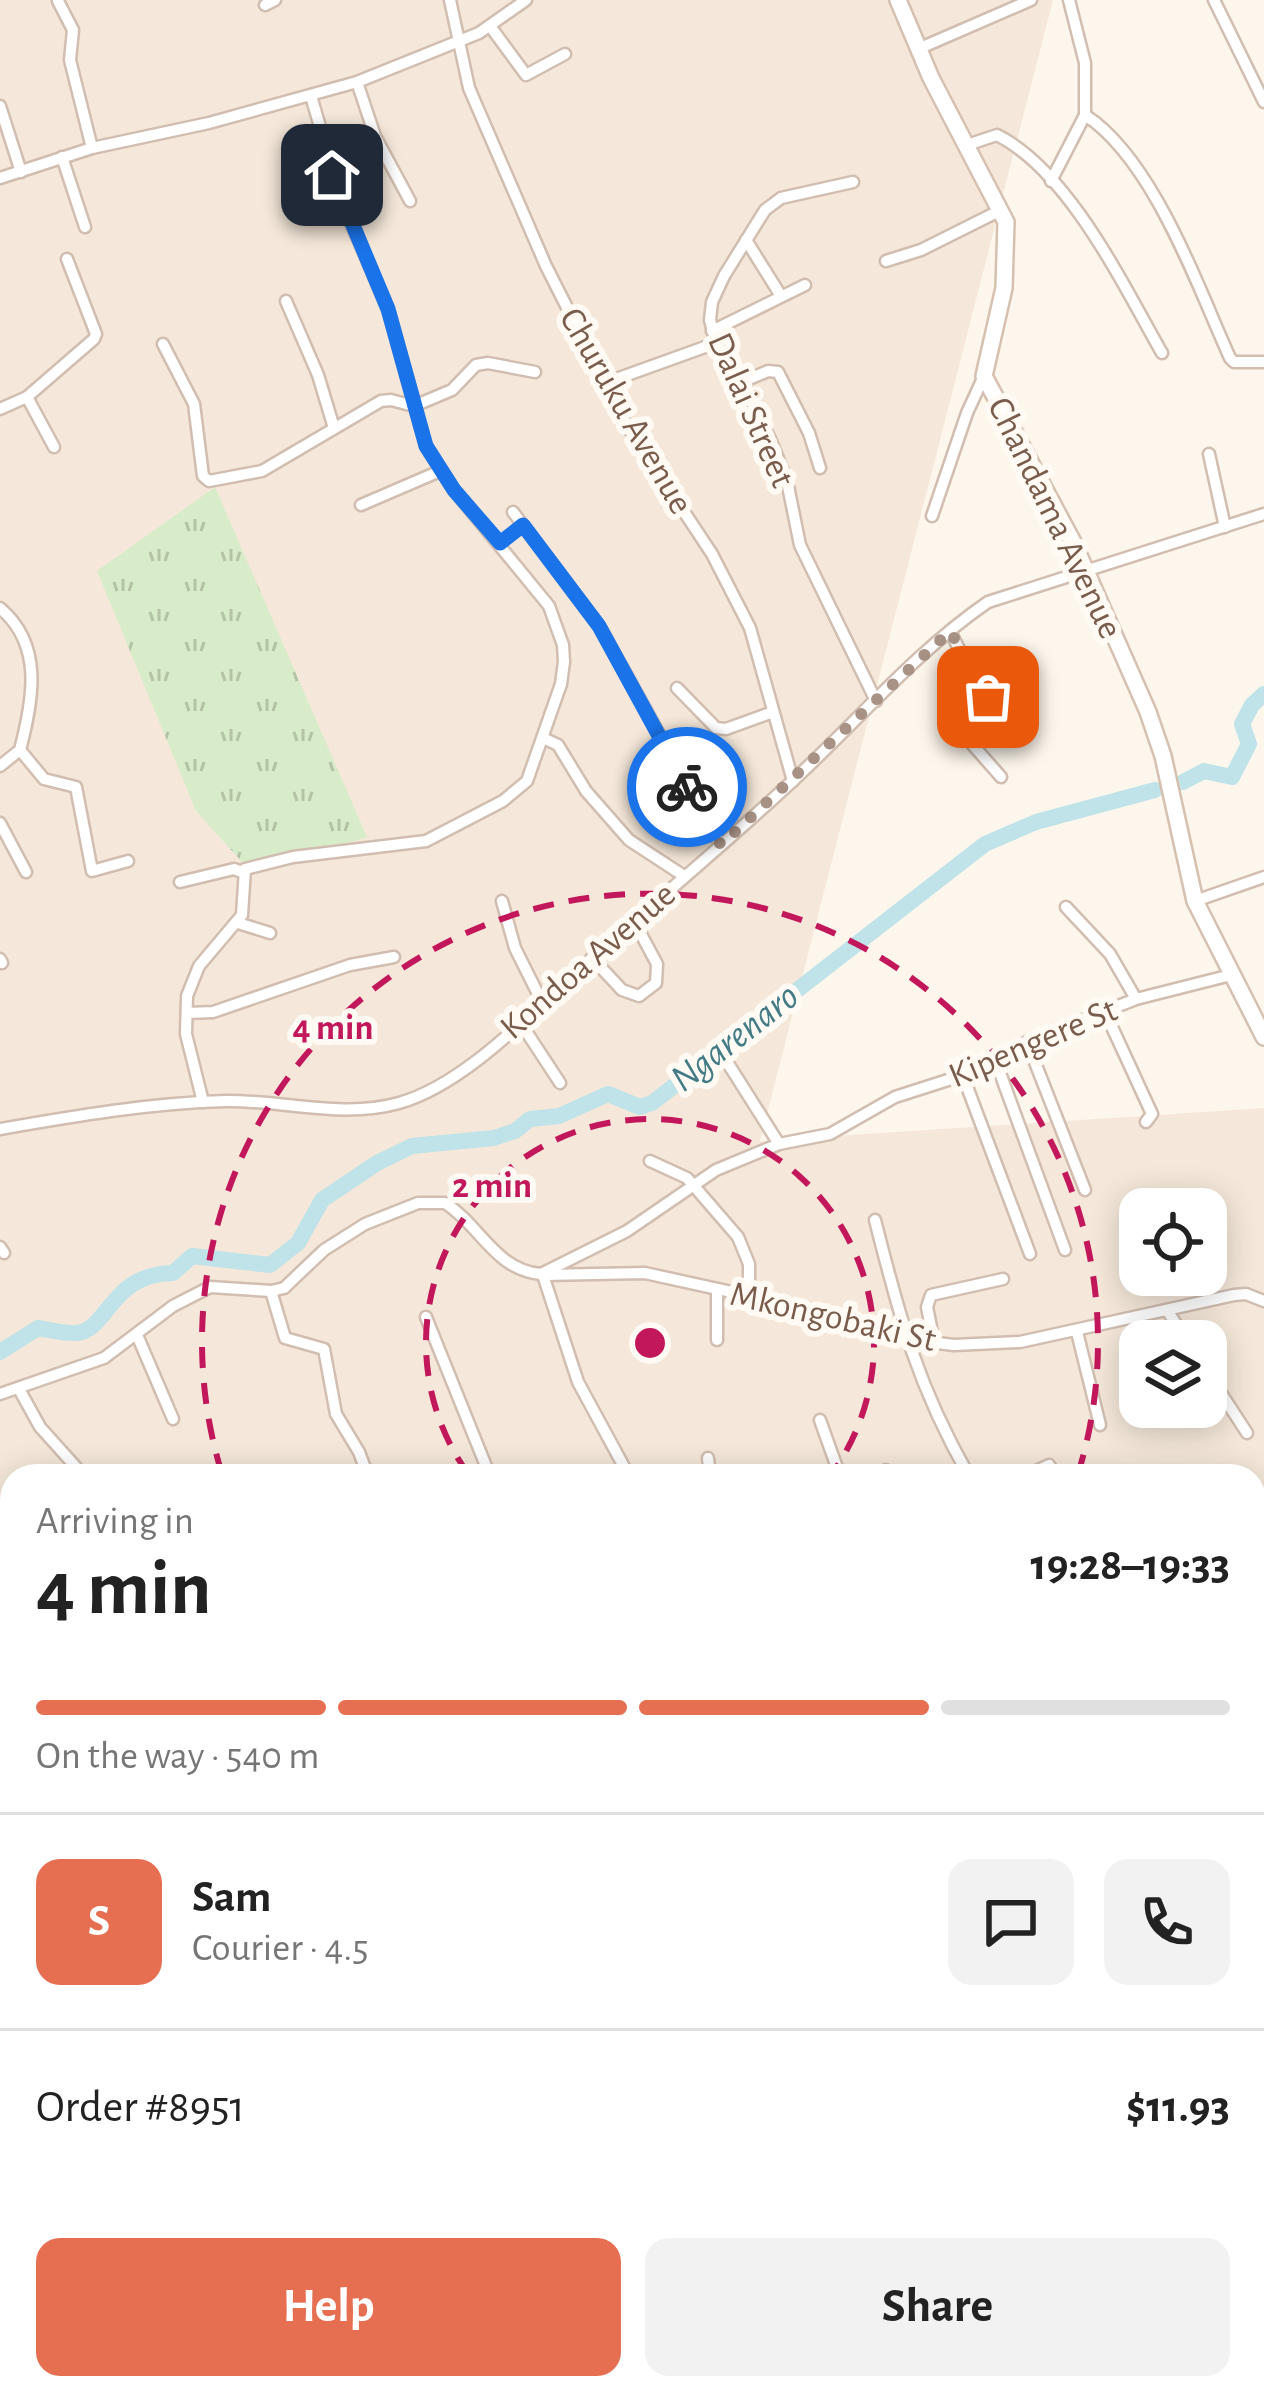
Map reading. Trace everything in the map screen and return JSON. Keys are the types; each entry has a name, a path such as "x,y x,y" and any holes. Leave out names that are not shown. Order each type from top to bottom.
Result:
{"street":[{"name":"Churuku Avenue","path":"450,0 469,88 546,266 641,449 712,554 740,606 758,652 793,781"},
{"path":"0,178 92,148 358,82 490,26 526,0"},
{"name":"Chandama Avenue","path":"898,0 918,49 1001,210 1007,232 1006,268 984,376 1045,486 1163,756 1195,901 1264,1037"},
{"path":"1051,181 1085,116 1085,63 1069,0"},
{"path":"1214,0 1264,102"},
{"path":"58,1 73,30 70,60 92,148"},
{"path":"918,49 1023,1"},
{"path":"490,26 526,75 565,54"},
{"path":"358,82 375,136 410,201"},
{"path":"181,882 293,857 437,838 515,793 527,781 561,684 563,645 549,606 426,446 388,309 337,188 311,96"},
{"path":"0,106 21,172"},
{"path":"1085,116 1113,137 1177,238 1230,358 1264,362"},
{"path":"967,145 997,135 1051,181 1087,223 1162,353"},
{"path":"62,157 85,227"},
{"name":"Dalai Street","path":"853,182 781,198 765,210 712,302 714,337 742,382 787,481 800,545 876,700"},
{"path":"886,261 921,250 1001,210"},
{"path":"746,240 781,296"},
{"path":"0,409 27,398 96,334 67,260"},
{"path":"605,383 714,337 805,286"},
{"path":"286,302 318,375 334,428"},
{"path":"163,344 194,404 205,480 262,471 381,401 414,406 452,390 476,365 535,372"},
{"path":"742,382 768,371 778,372 809,433 820,468"},
{"path":"932,516 984,376"},
{"path":"27,398 54,447"},
{"path":"1209,454 1225,526"},
{"path":"361,505 440,470"},
{"path":"512,512 599,626 721,845"},
{"name":"Kondoa Avenue","path":"0,1129 79,1114 203,1102 343,1110 400,1103 460,1071 520,1022 793,781 950,631 988,602 1264,514"},
{"path":"500,543 523,525"},
{"path":"0,608 20,631 32,657 20,749 0,766"},
{"path":"950,631 975,681 997,708 998,719 972,744 1001,777"},
{"path":"677,688 716,728 726,729 773,712"},
{"path":"543,738 558,745 586,791 628,840 684,876"},
{"path":"20,749 44,779 76,787 92,871 128,861"},
{"path":"0,824 26,872"},
{"path":"203,1102 188,1045 190,981 242,915 242,872"},
{"path":"1195,901 1264,877"},
{"path":"502,901 515,948 542,1002"},
{"path":"1066,908 1110,954 1136,999"},
{"path":"592,958 628,994 638,996 656,983 657,964 634,921"},
{"path":"238,923 270,933"},
{"path":"187,1013 213,1012 350,965 394,957"},
{"name":"Kipengere St","path":"542,1275 627,1231 716,1169 779,1144 843,1128 895,1097 963,1076 1027,1042 1136,999 1231,975"},
{"path":"1106,1014 1150,1110 1146,1122"},
{"path":"520,1022 560,1082"},
{"path":"1027,1042 1084,1190"},
{"path":"996,1062 1065,1250"},
{"path":"729,1065 779,1144"},
{"path":"963,1076 1030,1254"},
{"path":"650,1161 682,1174 746,1251 749,1294"},
{"path":"0,1394 104,1358 173,1306 209,1287 271,1291 291,1283 341,1238 399,1208 430,1201 457,1210 500,1257 542,1275 578,1382 622,1464"},
{"path":"875,1220 904,1339 934,1414 962,1464"},
{"name":"Mkongobaki St","path":"542,1275 645,1273 749,1294 904,1339 934,1342 1020,1342 1246,1294 1264,1301"},
{"path":"934,1342 928,1307 931,1295 1003,1279"},
{"path":"717,1289 717,1340"},
{"path":"271,1291 285,1338 316,1345 327,1354 336,1414 364,1464"},
{"path":"1167,1310 1173,1320"},
{"path":"426,1317 485,1464"},
{"path":"1077,1332 1100,1425"},
{"path":"137,1335 173,1420"},
{"path":"19,1389 40,1427 73,1464"},
{"path":"1227,1402 1247,1433"},
{"path":"820,1420 836,1464"},
{"path":"708,1458 709,1464"}],"shaded area":[{"path":"0,0 1053,0 760,1141 1264,1108 1264,1464 0,1464"}],"green space":[{"path":"215,487 367,837 251,872 196,811 97,571"}],"waterway":[{"name":"Ngarenaro","path":"1183,782 1204,771 1232,777 1249,744 1242,724 1264,694"},
{"name":"Ngarenaro","path":"0,1352 38,1328 72,1333 88,1329 123,1291 152,1276 173,1273 192,1256 270,1265 298,1243 322,1200 412,1146 494,1138 515,1131 530,1119 559,1116 608,1094 640,1107 652,1103 985,844 1036,822 1155,790"}],"way so far":[{"path":"687,787 721,845 950,631 988,697"}],"route":[{"path":"332,175 388,309 426,446 454,490 500,543 523,525 575,590 687,787"}]}
